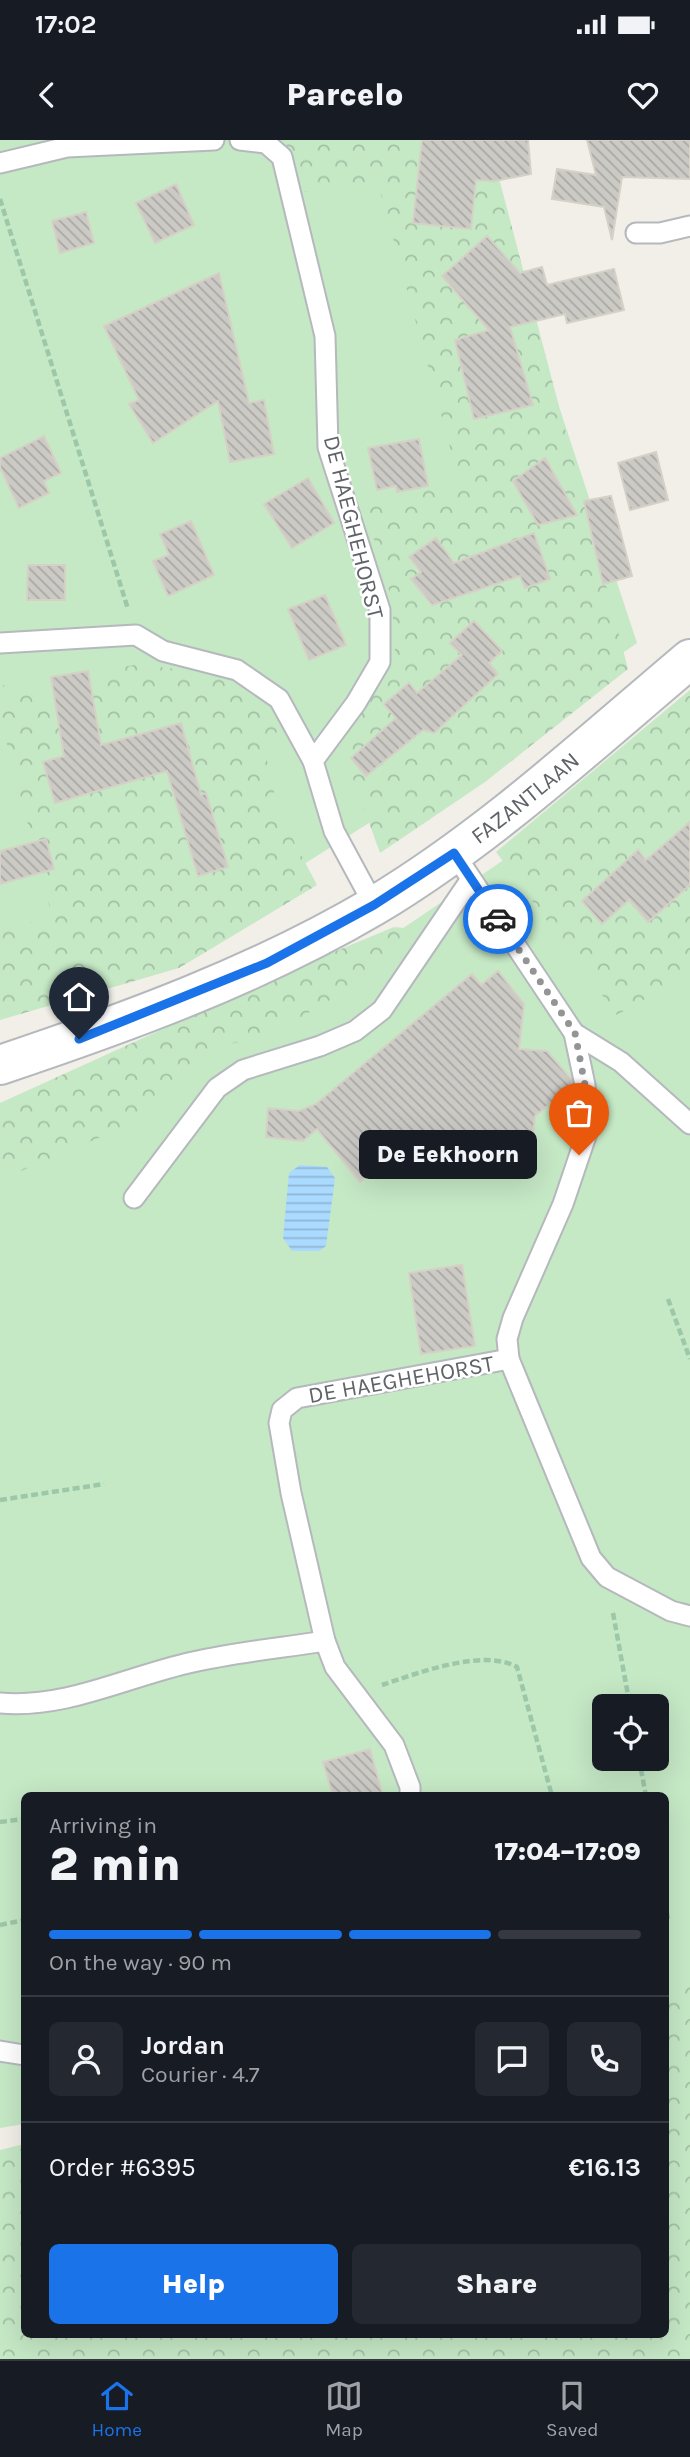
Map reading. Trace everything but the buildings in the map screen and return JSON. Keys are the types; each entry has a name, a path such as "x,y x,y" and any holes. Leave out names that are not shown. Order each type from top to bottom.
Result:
{"street":[{"name":"FAZANTLAAN","path":"0,1065 79,1039 225,981 279,957 374,905 462,866 513,808 690,659"}],"lane":[{"path":"0,163 67,147 214,140"},
{"name":"DE HAEGHEHORST","path":"240,140 266,143 282,157 325,336 328,447 380,610 380,662 356,703 313,761"},
{"path":"636,233 660,233 690,226"},
{"path":"0,643 136,635 163,651 237,670 261,684 279,699 313,761 334,831 374,905"},
{"path":"134,1199 217,1088 243,1070 320,1046 355,1031 382,1010 462,866"},
{"name":"DE HAEGHEHORST","path":"462,866 575,1033 585,1085 588,1130 563,1205 513,1318 507,1339 509,1359 591,1558 607,1577 671,1611 690,1616"},
{"name":"DE HAEGHEHORST","path":"575,1033 621,1062 690,1124"},
{"name":"DE HAEGHEHORST","path":"410,1792 394,1745 335,1667 325,1641 291,1493 279,1423 282,1410 297,1398 509,1359"},
{"path":"0,1703 62,1700 194,1661 325,1641"},
{"path":"0,2051 21,2054"}],"path":[{"path":"0,199 136,635"},
{"path":"668,1299 690,1359"},
{"path":"0,1500 104,1484"},
{"path":"607,1577 628,1694"},
{"path":"355,1694 435,1667 505,1660 517,1667 551,1792"},
{"path":"641,1771 645,1792"},
{"path":"0,1822 21,1819"},
{"path":"0,1925 21,1921"}],"green space":[{"path":"0,140 471,140 637,643 473,757 173,947 0,1001"},
{"path":"285,140 489,140 628,669 485,782 380,853 342,748 342,732 389,665 395,650 392,601 365,508 459,480 379,187 302,192"},
{"path":"134,665 206,674 243,686 268,705 277,731 266,756 278,811 317,885 179,968 0,1020 0,932 52,916 0,718 0,684 28,693"},
{"path":"690,690 690,973 617,1015 496,852"},
{"path":"523,847 690,950 690,2015 669,2019 669,1792 21,1792 21,2124 0,2128 0,1126 396,933"},
{"path":"394,927 404,928 405,943 385,955 352,987 301,1017 253,1039 212,1048 175,1076 155,1114 0,1180 0,1103 317,959"},
{"path":"690,1982 690,2359 0,2359 0,2150 21,2145 21,2338 669,2338 669,1987"}],"water":[{"path":"300,1165 327,1167 335,1178 326,1246 319,1251 292,1251 283,1238 289,1173"}],"way so far":[{"path":"498,919 575,1033 585,1085 588,1130 579,1155"}],"place":[{"name":"De Eekhoorn","path":"579,1155"}],"route":[{"path":"79,1039 267,963 374,905 454,853 498,919"}]}
